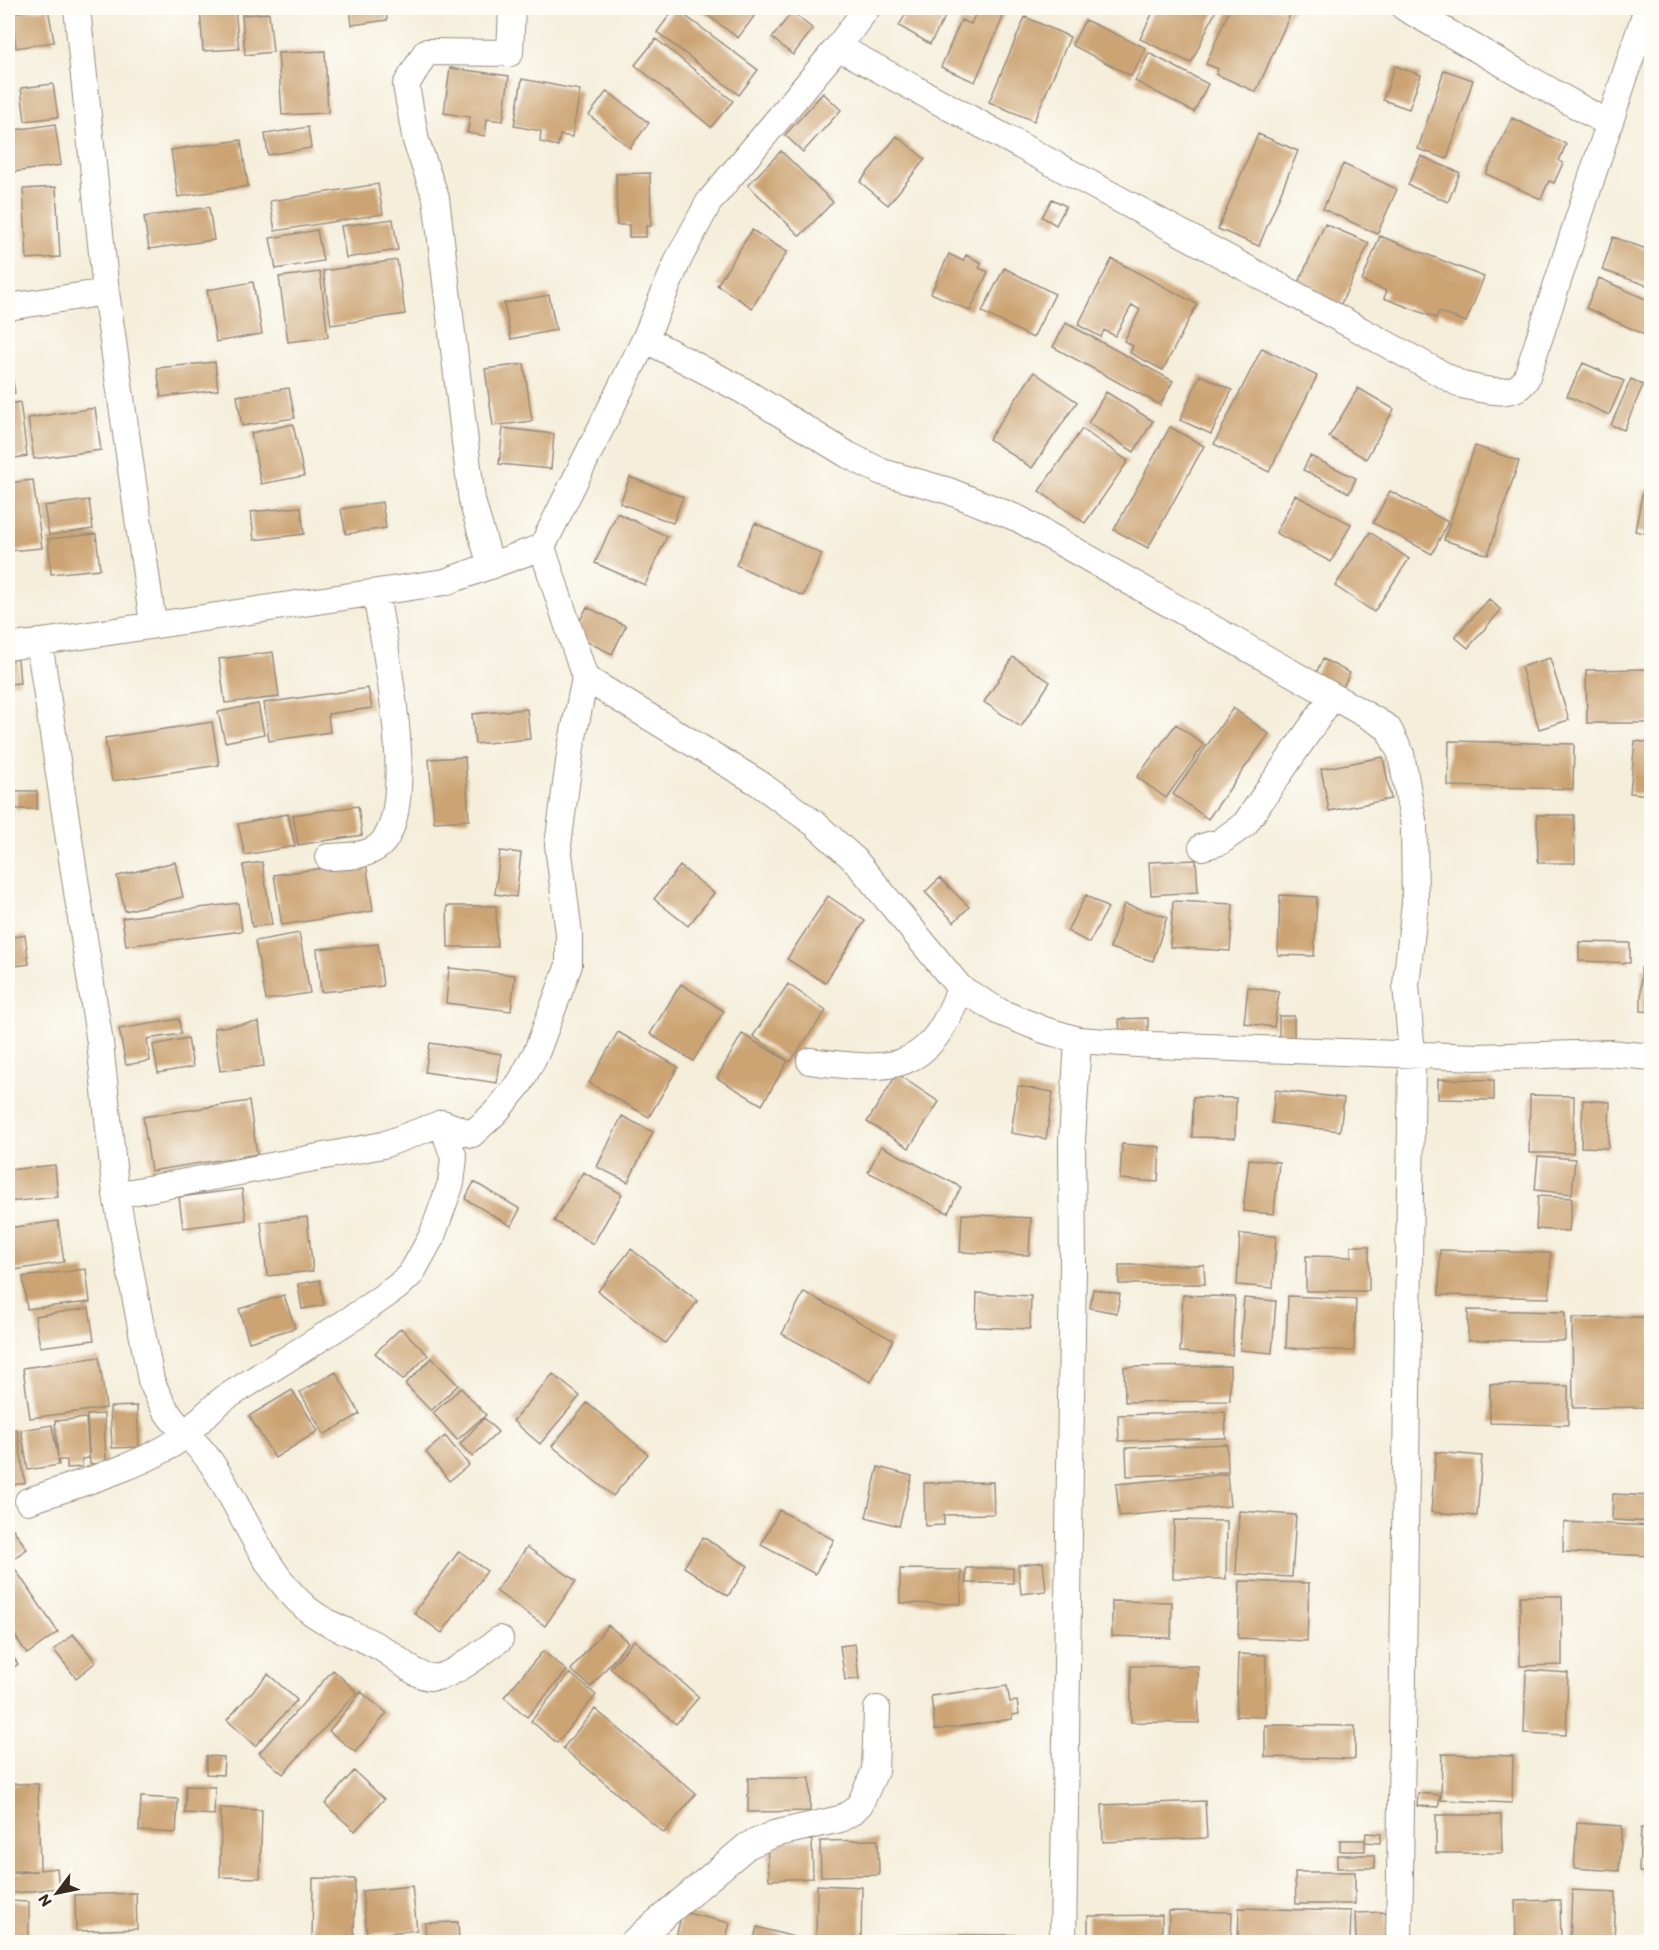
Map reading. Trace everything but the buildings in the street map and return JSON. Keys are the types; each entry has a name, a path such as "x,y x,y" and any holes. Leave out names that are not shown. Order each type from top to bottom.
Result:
{"street":[{"path":"77,8 106,291 153,624"},
{"path":"491,566 472,501 436,198 416,141 406,85 426,52 510,53 512,8"},
{"path":"8,647 445,582 542,548 645,339 679,258 709,202 838,47 867,8"},
{"path":"1405,8 1607,123"},
{"path":"838,47 1462,385 1492,392 1517,388 1526,379 1607,123 1647,8"},
{"path":"8,307 106,291"},
{"path":"645,339 742,390 848,455 882,472 949,491 1019,519 1388,728 1401,754 1414,825 1415,903 1406,985 1412,1054 1400,1942"},
{"path":"116,1195 383,1145 442,1123 472,1134 495,1113 520,1083 537,1052 569,965 569,934 558,845 570,757 585,678 542,548"},
{"path":"328,857 353,855 372,850 381,844 397,803 398,744 376,594"},
{"path":"39,642 100,1043 116,1195 151,1380 163,1406 214,1467 281,1578 305,1607 319,1617 386,1651 416,1672 430,1677 445,1675 500,1639"},
{"path":"585,678 758,782 815,824 855,860 960,988 1000,1012 1044,1030 1078,1040 1512,1057 1609,1053 1652,1057"},
{"path":"1202,847 1220,842 1245,824 1332,697"},
{"path":"810,1061 876,1067 914,1058 925,1052 938,1035 951,1013 960,988"},
{"path":"1063,1942 1072,1140 1078,1040"},
{"path":"27,1501 107,1474 158,1451 186,1433 205,1413 225,1398 354,1317 397,1287 411,1274 432,1236 451,1183 453,1158 442,1123"},
{"path":"633,1942 747,1846 774,1834 840,1819 852,1812 860,1804 875,1771 877,1709"}]}
